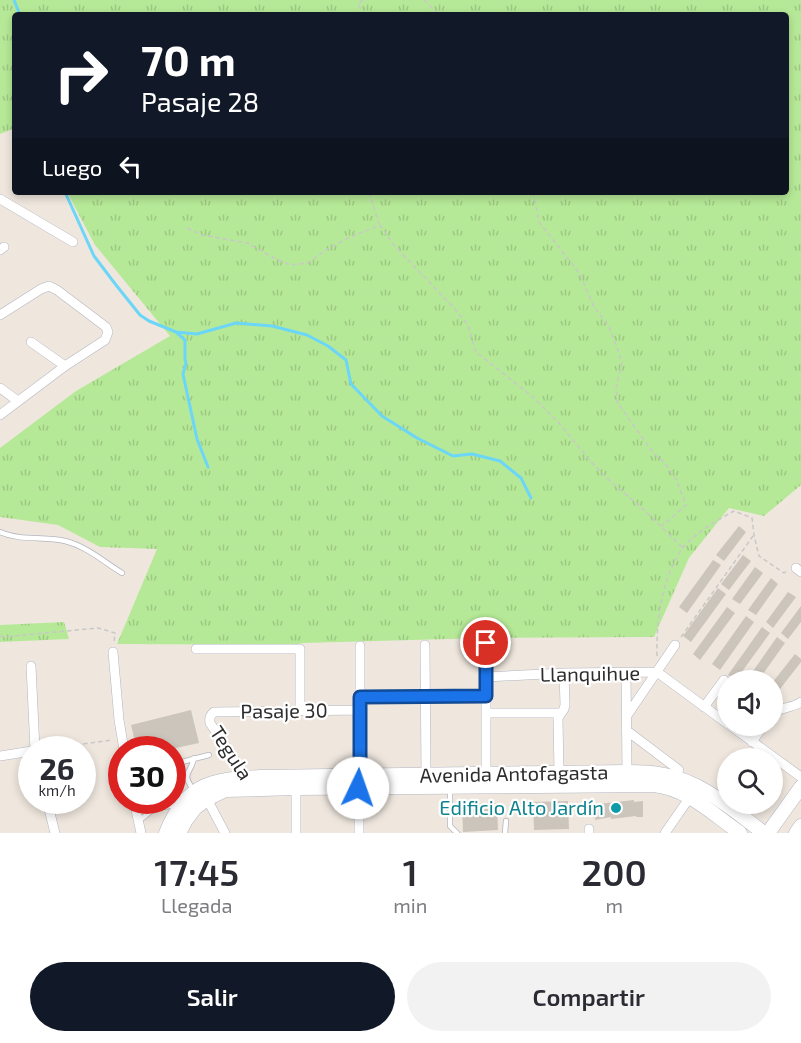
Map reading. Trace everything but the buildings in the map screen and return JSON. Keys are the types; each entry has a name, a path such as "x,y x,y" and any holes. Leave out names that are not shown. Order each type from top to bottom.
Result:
{"street":[{"path":"0,199 73,242"},
{"path":"0,315 49,286 106,327 108,334 105,340 65,366 0,415"},
{"path":"31,342 65,366"},
{"path":"0,388 18,401"},
{"path":"486,643 486,780"},
{"path":"425,645 426,775"},
{"path":"626,717 675,645"},
{"path":"359,833 360,646"},
{"path":"196,650 300,649 300,710"},
{"path":"114,652 122,736"},
{"path":"31,666 33,736"},
{"path":"657,672 717,716"},
{"name":"Llanquihue","path":"486,677 657,672"},
{"path":"626,673 627,772"},
{"path":"559,774 558,718 565,705 564,674"},
{"path":"704,707 717,689"},
{"path":"360,697 486,696"},
{"path":"783,709 801,702"},
{"name":"Pasaje 30","path":"210,717 214,712 360,710"},
{"path":"486,713 561,713"},
{"name":"Tegula","path":"210,717 210,723 250,783"},
{"path":"626,730 679,770"},
{"path":"744,736 801,777"},
{"path":"752,742 756,736"},
{"path":"0,756 18,753"},
{"name":"Avenida Antofagasta","path":"250,783 359,782 450,786 486,780 559,774 653,773 690,783 766,833"},
{"name":"Avenida Antofagasta","path":"250,783 296,788 426,775 486,780 653,785 674,789 690,797 740,833"},
{"path":"179,833 206,785 219,780 250,783"},
{"path":"296,788 296,833"},
{"path":"766,833 801,788"},
{"path":"166,833 185,800 201,795"},
{"path":"201,795 225,833"},
{"path":"665,833 690,797"},
{"path":"50,814 55,833"},
{"path":"137,814 141,833"},
{"path":"796,833 801,826"}],"lane":[{"path":"0,532 10,536 59,540 75,544 122,573"},
{"path":"138,821 155,808 170,806 180,788 182,762 209,755"},
{"path":"194,759 188,772 188,782 201,795"},
{"path":"450,786 450,826 457,833"},
{"path":"506,821 506,833"}],"path":[{"path":"362,12 358,4 363,0"},
{"path":"424,0 436,12"},
{"path":"370,195 380,225 393,244 468,326 476,352 533,397 559,423 591,462 683,548"},
{"path":"534,195 539,222 580,274 593,305 609,327 622,363 616,388 617,402 654,454 664,462 676,480 686,505 661,527"},
{"path":"188,228 202,236 247,243 290,265 308,263 348,238 380,225"},
{"path":"657,672 657,649 664,587 683,548 705,528 734,510 752,518 759,556 784,573 799,570"},
{"path":"675,645 754,535"},
{"path":"0,636 98,628 115,633 114,652"}],"green space":[{"path":"0,0 801,0 801,485 764,516 729,508 689,558 654,637 485,638 294,645 117,644 157,549 100,547 58,525 0,517 0,448 76,391 170,336 95,245 69,195 789,195 789,12 12,12 12,129 0,134"},
{"path":"64,622 69,639 0,642 0,625"}],"waterway":[{"path":"14,0 19,12"},
{"path":"66,195 94,256 140,315 149,321 176,332 197,334 236,323 272,326 307,335 328,346 346,360 351,384 382,416 417,438 453,456 472,454 500,461 521,478 531,498"},
{"path":"177,333 185,340 186,363 183,374 197,439 208,467"}],"place":[{"name":"Edificio Alto Jardín","path":"616,808"}],"route":[{"path":"358,788 360,697 486,696 486,643"}]}
